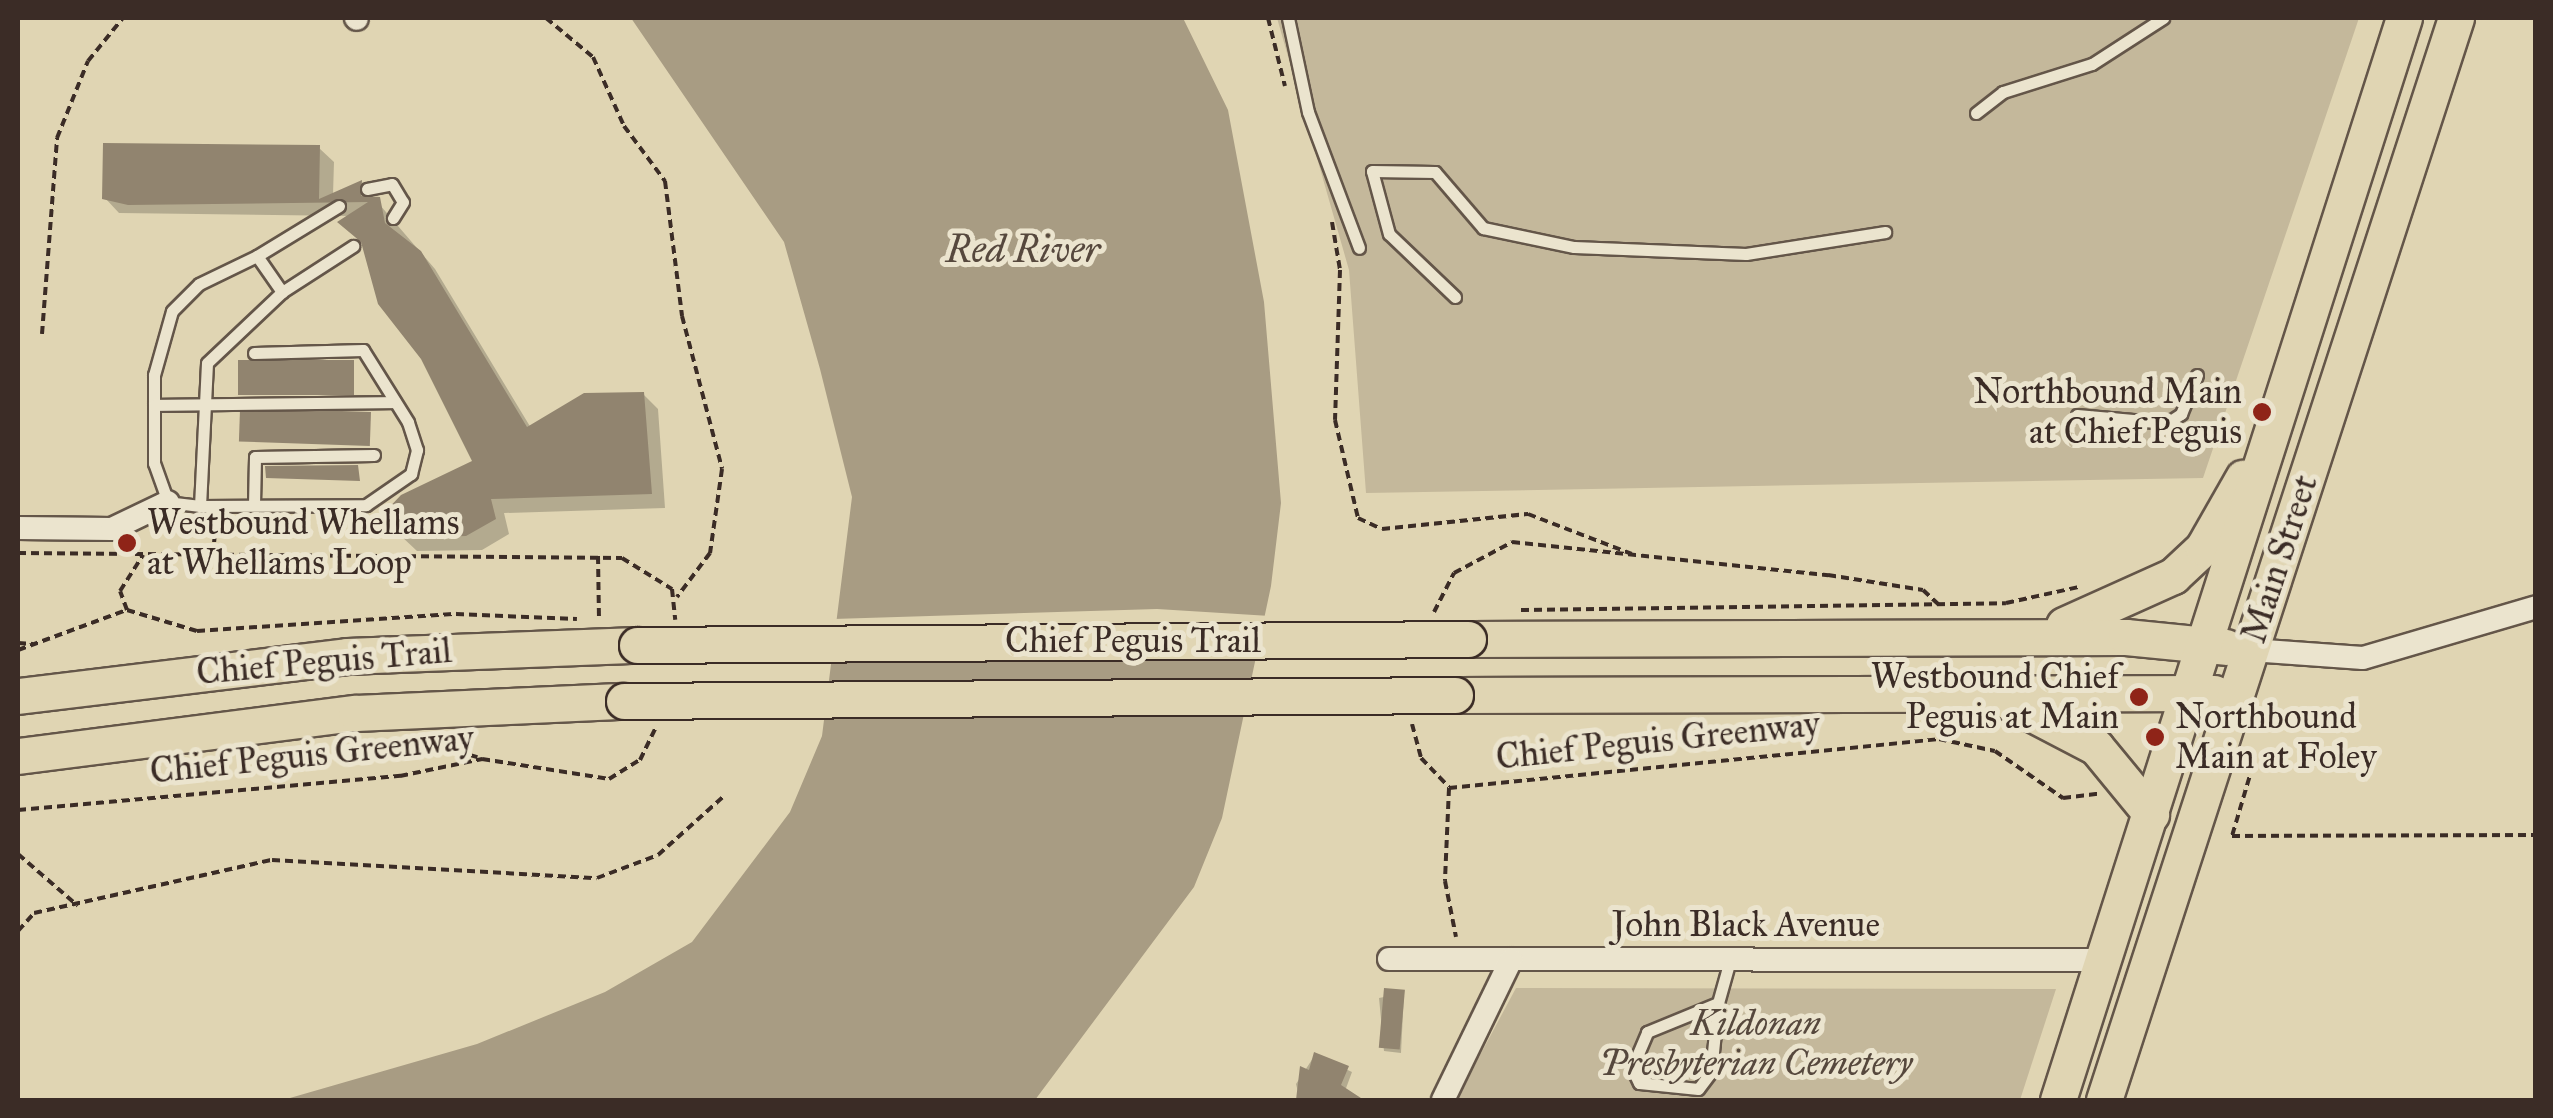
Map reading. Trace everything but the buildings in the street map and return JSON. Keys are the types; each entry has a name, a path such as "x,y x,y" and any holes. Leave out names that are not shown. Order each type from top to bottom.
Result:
{"main road":[{"name":"Main Street","path":"2058,1100 2192,692 2404,18"},
{"name":"Main Street","path":"2104,1100 2456,18"},
{"path":"2009,636 2094,618 2173,576 2221,522 2272,428"},
{"name":"Chief Peguis Trail","path":"18,696 347,656 625,634 1468,639 2009,636 2251,650"},
{"path":"1985,691 2096,746 2151,814"},
{"name":"Chief Peguis Trail","path":"18,756 356,713 624,701 1985,691 2236,694"}],"street":[{"path":"18,528 112,528 168,502"},
{"path":"2251,650 2364,658 2536,607"},
{"name":"John Black Avenue","path":"1389,959 2104,960"},
{"path":"1443,1100 1511,960"}],"lane":[{"path":"1288,18 1308,112 1359,248"},
{"path":"1976,113 2003,92 2092,64 2163,18"},
{"path":"1455,297 1388,234 1372,171 1435,172 1472,222 1529,242 1746,254 1885,232"},
{"path":"368,189 382,181 399,193 393,218"},
{"path":"254,353 363,350 396,402 417,450 412,474 392,494 366,505 200,506 168,502 154,463 154,404 172,311 199,284 256,256 339,206"},
{"path":"200,506 202,404 208,363 225,336 282,292 353,246"},
{"path":"256,256 282,292"},
{"path":"2078,415 2167,423 2182,414 2197,375"},
{"path":"154,404 396,402"},
{"path":"254,505 255,457 374,455"},
{"path":"1718,1003 1647,1032 1632,1068 1639,1083 1698,1088 1711,1072 1718,1003 1730,960"}],"path":[{"path":"42,334 57,138 88,61 123,18"},
{"path":"546,18 594,57 624,126 664,181 682,316 722,469 710,553 676,598 675,618"},
{"path":"1268,18 1290,103"},
{"path":"1330,216 1340,270 1335,420 1358,518 1382,529 1528,514 1632,554"},
{"path":"200,506 216,521 213,555"},
{"path":"1435,607 1454,574 1497,545 1632,554 1923,590 1938,604"},
{"path":"18,553 598,556 652,569 676,598"},
{"path":"126,610 124,576 143,554"},
{"path":"598,556 599,621"},
{"path":"1506,616 1542,605 2006,604 2090,583"},
{"path":"18,646 36,644 126,610 197,631 456,614 599,621 625,634"},
{"name":"Chief Peguis Greenway","path":"1411,708 1421,758 1449,788 1939,739 1994,751 2063,798 2104,789"},
{"path":"394,734 482,759"},
{"name":"Chief Peguis Greenway","path":"18,810 400,776 482,759 609,779 653,739"},
{"path":"2253,765 2232,836 2536,835"},
{"path":"1449,788 1445,881 1461,960"},
{"path":"18,931 34,913 272,860 598,878 658,855 725,795"},
{"path":"18,854 78,906"}],"green space":[{"path":"1277,18 2359,18 2203,478 1366,493 1349,270"},
{"name":"Kildonan Presbyterian Cemetery","path":"1516,988 2056,989 2020,1100 1456,1100"}],"water":[{"name":"Red River","path":"631,18 1183,18 1228,110 1264,302 1281,503 1271,586 1222,818 1194,887 1035,1100 283,1100 477,1044 605,992 692,942 790,812 822,736 852,497 820,369 784,242"}],"pier":[{"path":"1157,609 1270,616 1261,655 827,659 833,619"}],"place":[{"name":"Northbound Main at Chief Peguis","path":"2262,412"},
{"name":"Westbound Whellams at Whellams Loop","path":"127,543"},
{"name":"Westbound Chief Peguis at Main","path":"2139,697"},
{"name":"Northbound Main at Foley","path":"2155,737"}]}
